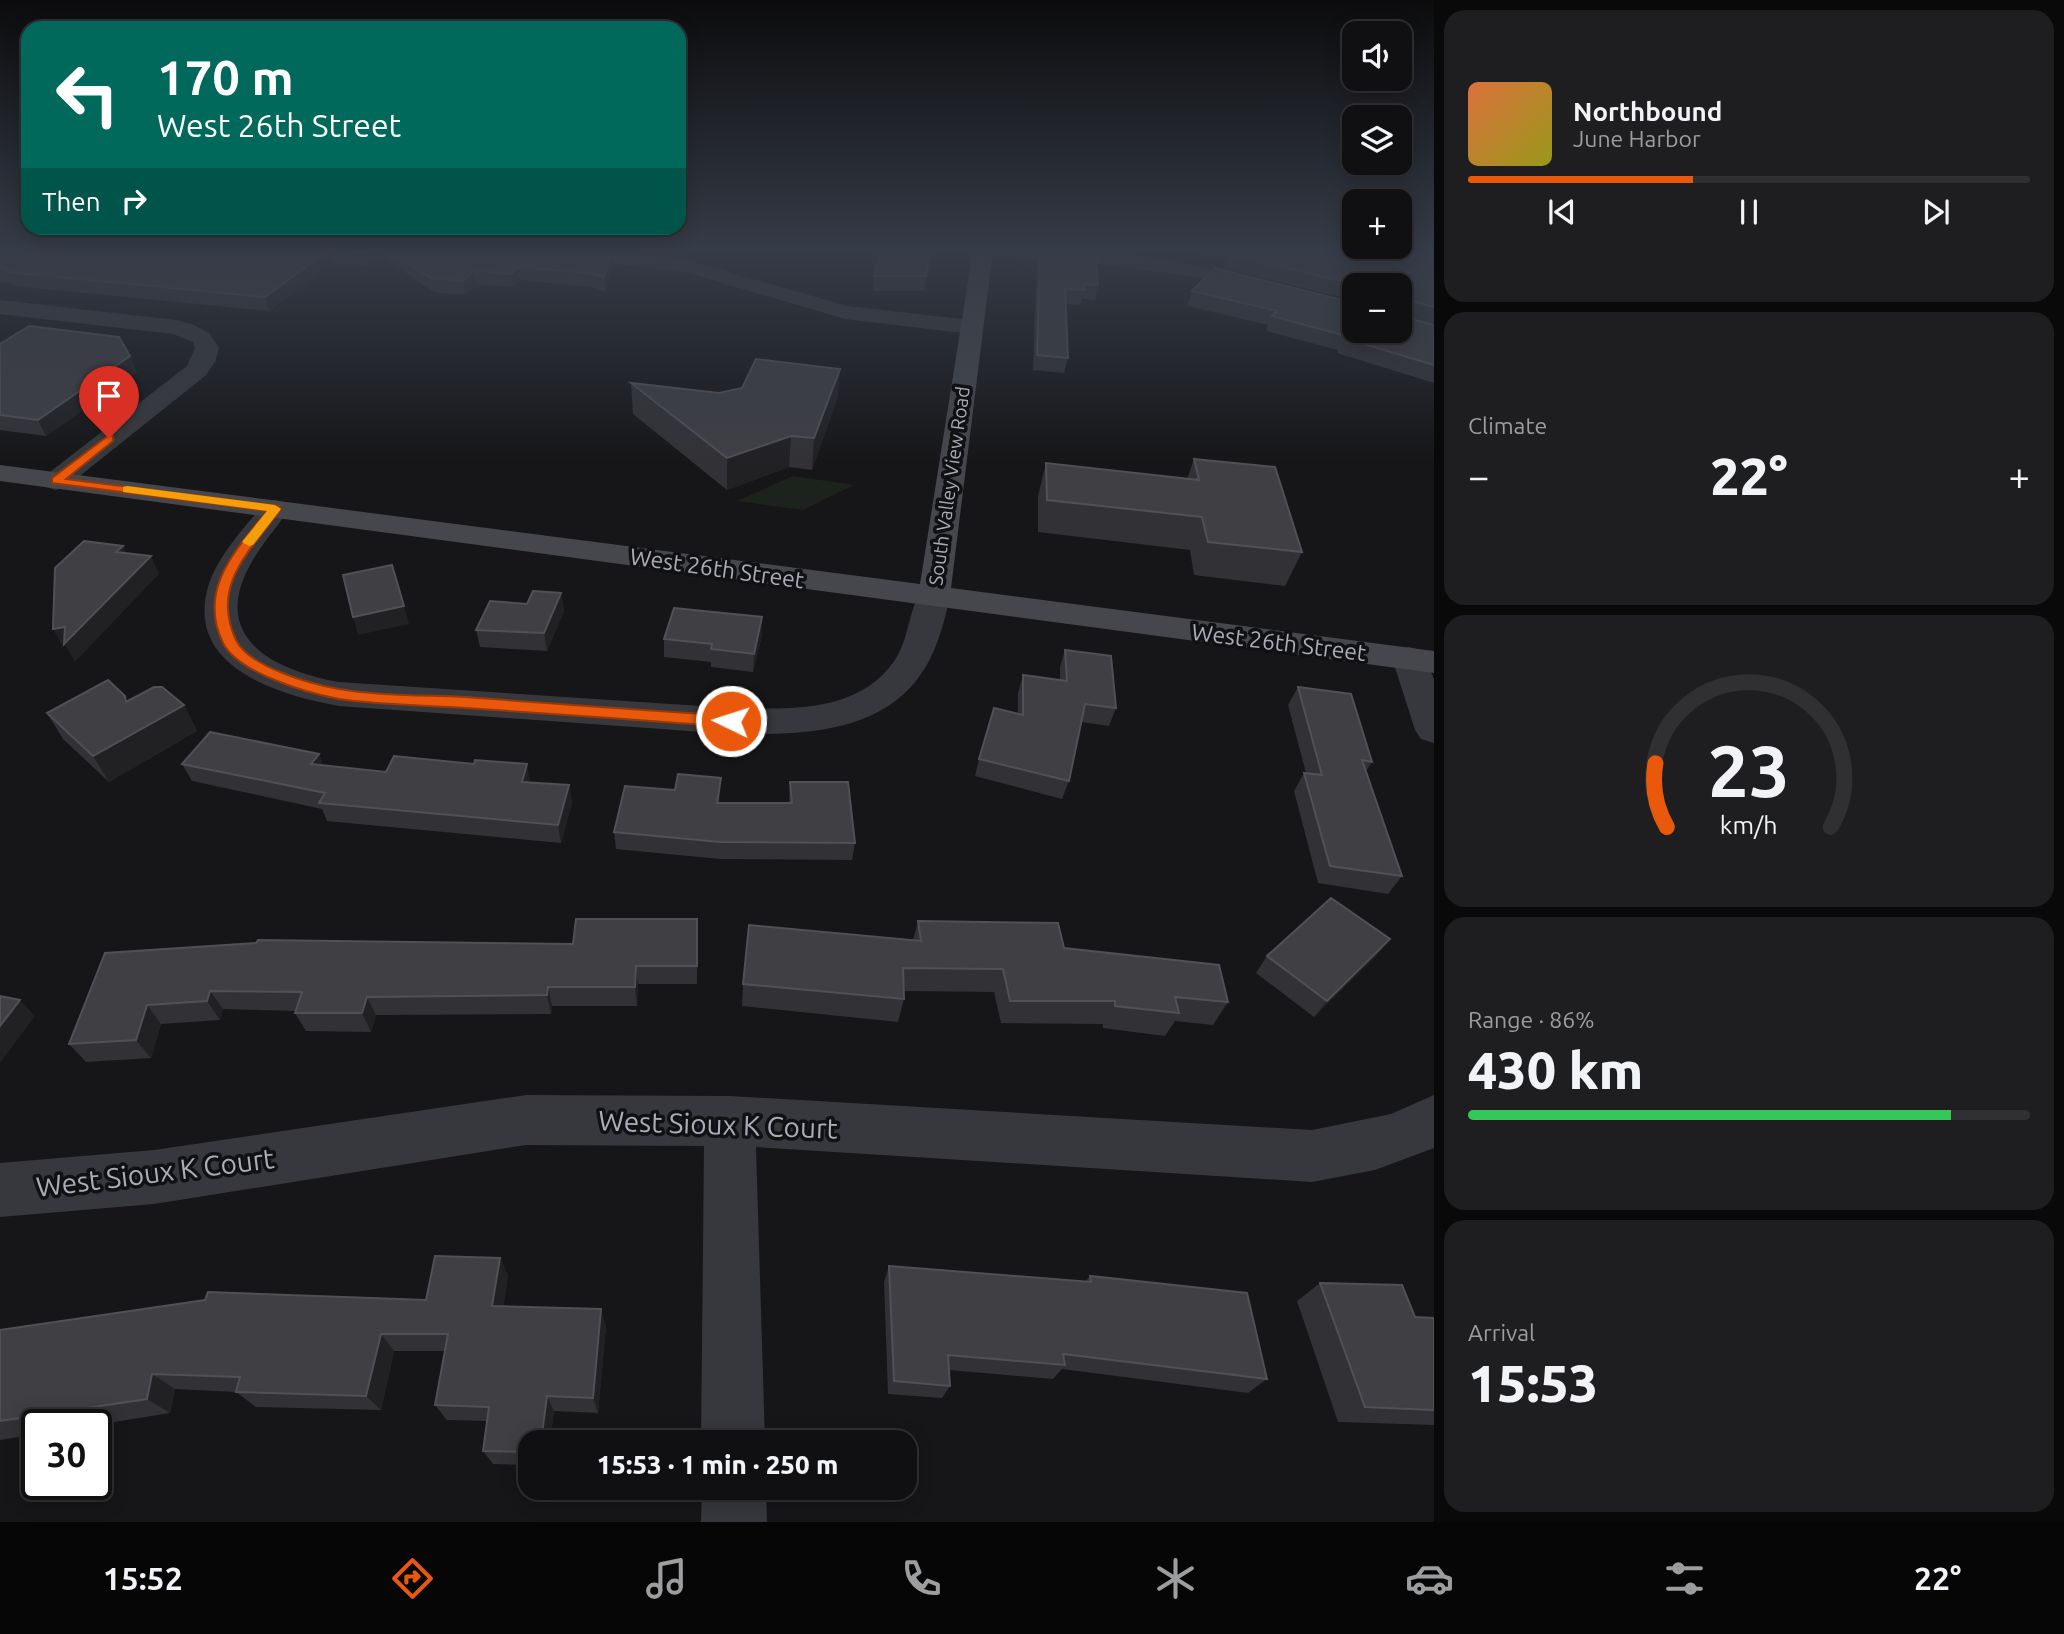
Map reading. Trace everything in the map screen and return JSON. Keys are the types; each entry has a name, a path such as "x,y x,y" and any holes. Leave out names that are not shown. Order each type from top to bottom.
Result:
{"main road":[{"name":"South Valley View Road","path":"934,597 972,321"},
{"name":"West 26th Street","path":"0,473 1422,660"}],"street":[{"path":"56,481 196,371 205,361 207,345 197,334 176,327 123,321"},
{"path":"921,321 971,327"},
{"path":"275,509 240,554 224,580 220,606 229,642 244,659 270,674 338,694 731,721 789,722 820,718 852,711 877,698 898,680 909,666 934,597"},
{"path":"1422,660 1434,730"},
{"name":"West Sioux K Court","path":"0,1190 154,1177 526,1120 730,1121 1312,1156 1367,1147 1418,1130 1434,1120"},
{"path":"730,1121 733,1430"},
{"path":"734,1500 734,1522"}],"shaded area":[{"path":"793,476 854,485 803,510 737,501"}],"building":[{"path":"1038,321 1066,321 1068,358 1037,355"},
{"path":"1291,321 1342,321 1342,335"},
{"path":"1412,321 1434,325 1434,365 1361,343 1412,343"},
{"path":"29,326 119,337 130,356 38,420 0,415 0,344"},
{"path":"756,359 840,369 814,438 791,436 727,458 631,383 719,393 742,388"},
{"path":"1194,459 1275,467 1302,552 1208,542 1202,517 1047,500 1046,463 1199,480"},
{"path":"84,541 123,546 116,552 151,556 64,644 65,627 53,629 55,568"},
{"path":"392,565 404,606 353,617 343,575"},
{"path":"533,591 561,593 544,633 476,630 490,601 527,604"},
{"path":"674,608 762,617 754,654 711,649 712,644 664,639"},
{"path":"1065,650 1111,656 1116,708 1085,704 1069,781 979,759 994,708 1023,715 1023,675 1067,681"},
{"path":"108,680 125,696 126,702 154,687 162,687 184,705 93,756 47,713"},
{"path":"1298,687 1351,694 1372,762 1362,760 1402,876 1330,866 1304,773 1322,775"},
{"path":"210,732 319,754 311,764 386,772 394,756 474,764 475,760 527,764 522,782 569,785 558,825 319,803 325,793 182,764"},
{"path":"678,774 721,778 717,803 792,803 790,782 848,782 855,843 720,842 614,832 625,786 675,790"},
{"path":"1331,898 1390,939 1327,1001 1267,956"},
{"path":"576,919 697,919 697,966 636,966 635,987 548,987 547,995 367,997 362,1013 295,1013 302,992 210,991 207,1001 147,1005 136,1040 69,1044 105,953 256,943 258,940 573,944"},
{"path":"918,921 1058,923 1064,948 1219,965 1228,1002 1175,997 1179,1013 1115,1006 1115,1001 1010,1001 1003,969 903,968 904,999 743,984 749,925 921,941"},
{"path":"0,996 20,1000 0,1026"},
{"path":"435,1256 500,1258 492,1306 601,1309 593,1398 547,1396 543,1430 518,1430 518,1452 483,1451 489,1407 435,1405 448,1334 381,1334 366,1396 236,1392 240,1377 152,1374 147,1399 80,1409 21,1409 21,1418 0,1421 0,1330 205,1300 208,1292 426,1300"},
{"path":"889,1266 1091,1282 1090,1276 1247,1293 1267,1379 1063,1354 1065,1365 948,1355 950,1386 894,1381"},
{"path":"1320,1283 1402,1285 1415,1317 1434,1318 1434,1410 1365,1407"}],"slow traffic":[{"path":"127,490 275,509 249,542"}],"route":[{"path":"109,438 56,481 275,509 240,554 224,580 220,606 229,642 244,659 270,674 338,694 731,721"}]}
